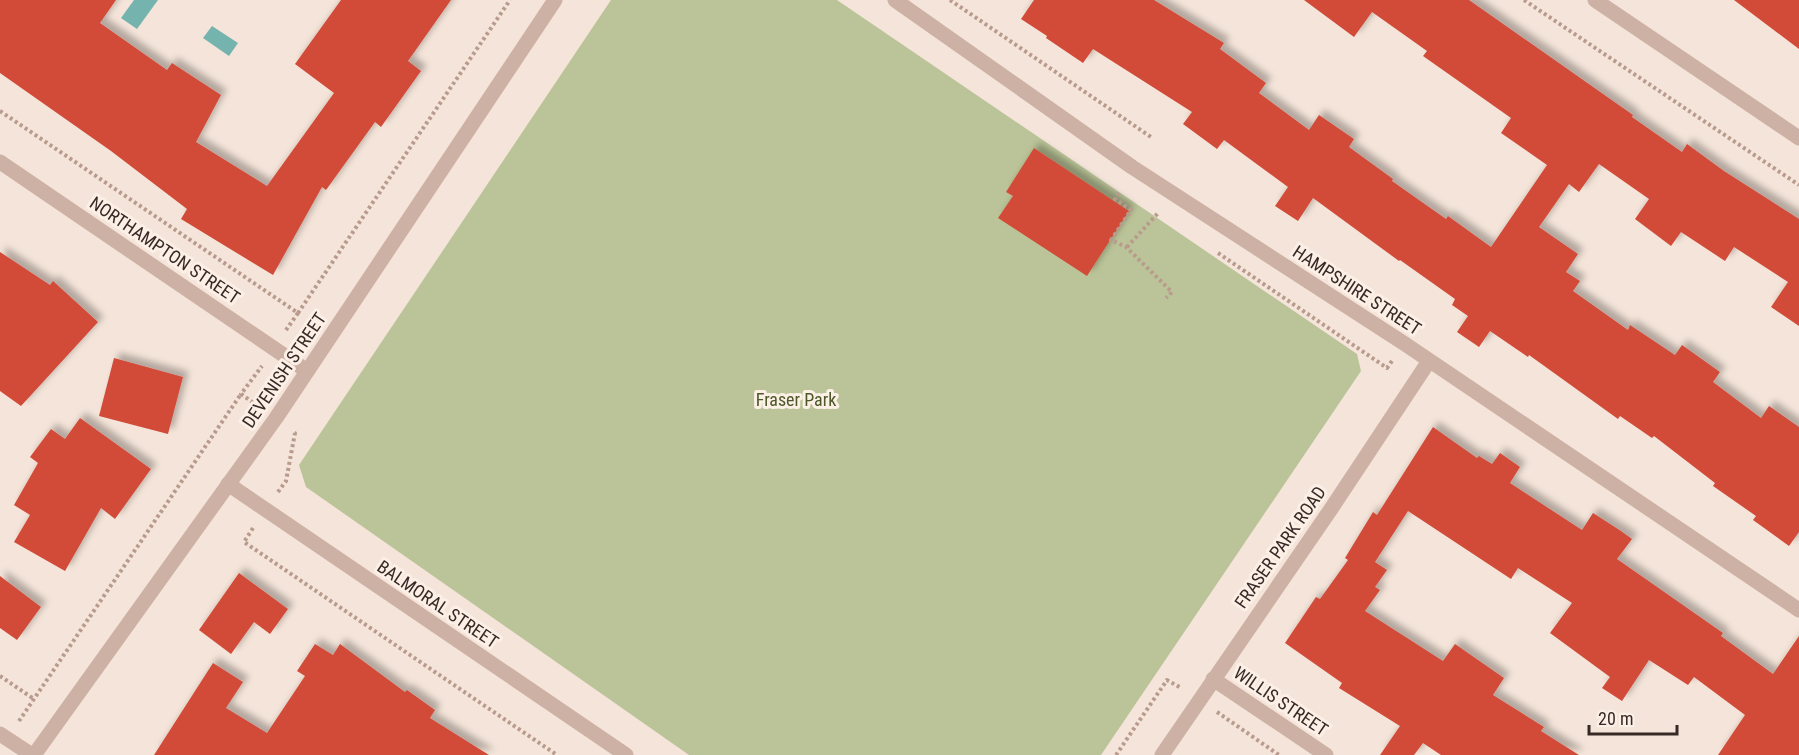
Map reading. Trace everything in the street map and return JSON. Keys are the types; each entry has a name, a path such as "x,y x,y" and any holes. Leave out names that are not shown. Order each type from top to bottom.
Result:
{"street":[{"name":"DEVENISH STREET","path":"33,755 307,371 555,0"},
{"name":"HAMPSHIRE STREET","path":"895,0 1131,167 1429,361 1799,610"},
{"path":"1595,0 1799,138"},
{"name":"NORTHAMPTON STREET","path":"0,162 307,371"},
{"name":"FRASER PARK ROAD","path":"1162,755 1331,509 1429,361"},
{"name":"BALMORAL STREET","path":"228,484 627,755"},
{"name":"WILLIS STREET","path":"1213,679 1326,755"},
{"path":"4,736 33,755"}],"path":[{"path":"297,313 510,0"},
{"path":"950,0 1151,137"},
{"path":"1524,0 1799,185"},
{"path":"1119,193 1115,200 1131,210 1111,240 1126,247 1172,292 1166,298"},
{"path":"1126,247 1159,212"},
{"path":"4,736 34,699 241,394"},
{"path":"0,676 34,699"}],"green space":[{"name":"Fraser Park","path":"611,0 837,0 1357,354 1361,371 1101,755 689,755 306,487 299,465"}],"water":[{"path":"134,0 158,0 137,29 121,18"},
{"path":"212,26 238,43 229,56 203,38"}],"building":[{"path":"0,0 116,0 100,23 167,70 172,63 221,95 196,142 267,186 334,93 295,64 341,0 451,0 408,61 421,71 381,127 375,122 326,190 322,187 273,275 181,219 187,209 111,151 0,73"},
{"path":"1034,0 1154,0 1224,43 1220,49 1266,83 1259,93 1309,130 1319,115 1354,139 1349,147 1393,179 1392,181 1446,219 1448,216 1491,247 1547,165 1501,133 1511,118 1423,56 1427,51 1372,12 1354,37 1304,0 1469,0 1682,152 1687,144 1724,171 1799,219 1799,326 1771,307 1788,282 1734,247 1725,261 1681,232 1671,246 1635,219 1649,199 1599,164 1579,192 1569,184 1539,227 1578,254 1566,272 1580,281 1573,291 1628,330 1630,325 1675,355 1682,345 1720,372 1713,382 1761,418 1769,406 1799,427 1799,532 1789,546 1753,520 1756,516 1713,486 1715,483 1654,436 1652,438 1620,416 1618,419 1529,355 1528,357 1490,331 1479,347 1457,332 1468,316 1452,305 1455,299 1313,198 1298,221 1275,206 1288,187 1224,140 1217,149 1183,124 1192,112 1093,49 1083,63 1021,19"},
{"path":"1734,0 1799,0 1799,49"},
{"path":"1034,148 1129,211 1087,276 998,218 1013,196 1006,192"},
{"path":"0,252 50,285 53,281 98,322 21,406 0,391"},
{"path":"114,358 183,377 168,434 99,416"},
{"path":"80,418 151,469 115,519 101,508 65,571 14,542 30,515 14,505 38,463 30,457 51,429 65,439"},
{"path":"1433,427 1477,458 1479,456 1492,464 1500,453 1520,467 1510,483 1582,530 1593,513 1621,531 1632,539 1617,559 1723,633 1721,636 1773,674 1799,636 1799,755 1718,755 1745,715 1694,677 1688,685 1649,660 1622,701 1602,688 1610,677 1550,633 1572,603 1518,568 1511,579 1408,511 1375,562 1387,570 1375,587 1380,590 1365,611 1443,661 1455,644 1504,678 1493,695 1544,727 1541,731 1579,755 1441,755 1423,743 1414,755 1380,755 1400,726 1339,688 1342,683 1285,643 1316,597 1320,599 1348,560 1345,558 1373,512 1377,515"},
{"path":"239,573 288,609 270,634 254,622 231,654 199,630"},
{"path":"0,576 41,607 17,640 0,628"},
{"path":"315,644 333,655 340,644 405,692 407,690 435,710 430,718 489,755 154,755 213,663 243,682 226,708 267,733 305,676 297,671"}]}
